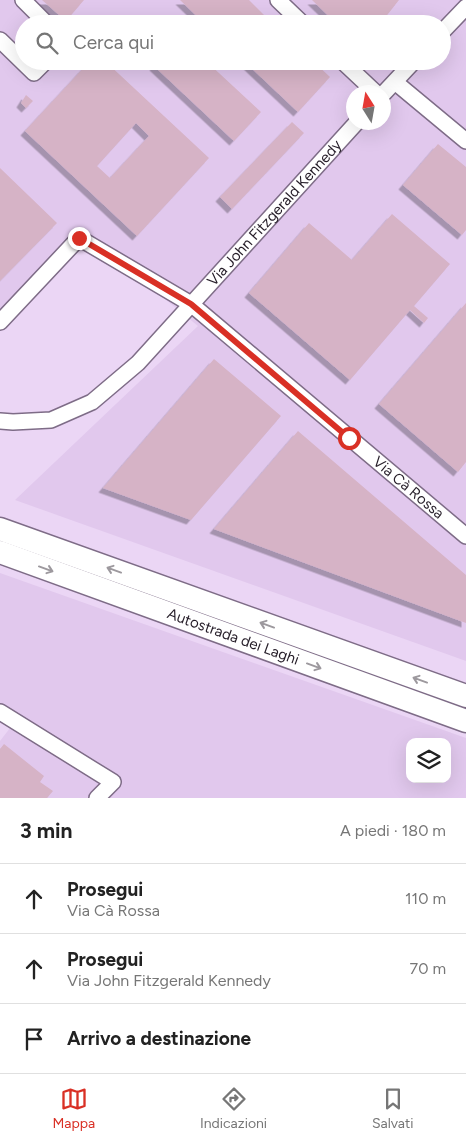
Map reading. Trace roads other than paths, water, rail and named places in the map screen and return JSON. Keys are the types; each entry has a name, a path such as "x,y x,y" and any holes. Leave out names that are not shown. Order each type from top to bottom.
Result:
{"highway":[{"name":"Autostrada dei Laghi","path":"0,529 466,696"},
{"name":"Autostrada dei Laghi","path":"0,552 466,721"}],"street":[{"path":"22,0 38,15"},
{"path":"278,0 294,15"},
{"path":"451,23 466,7"},
{"path":"0,40 15,55"},
{"path":"352,70 368,85"},
{"path":"391,86 406,70"},
{"path":"395,82 466,141"},
{"name":"Via John Fitzgerald Kennedy","path":"0,420 13,422 51,420 92,402 138,363 350,130"},
{"path":"0,322 79,238 191,304"},
{"name":"Via Cà Rossa","path":"191,304 466,536"},
{"path":"0,712 113,782 97,798"}]}
